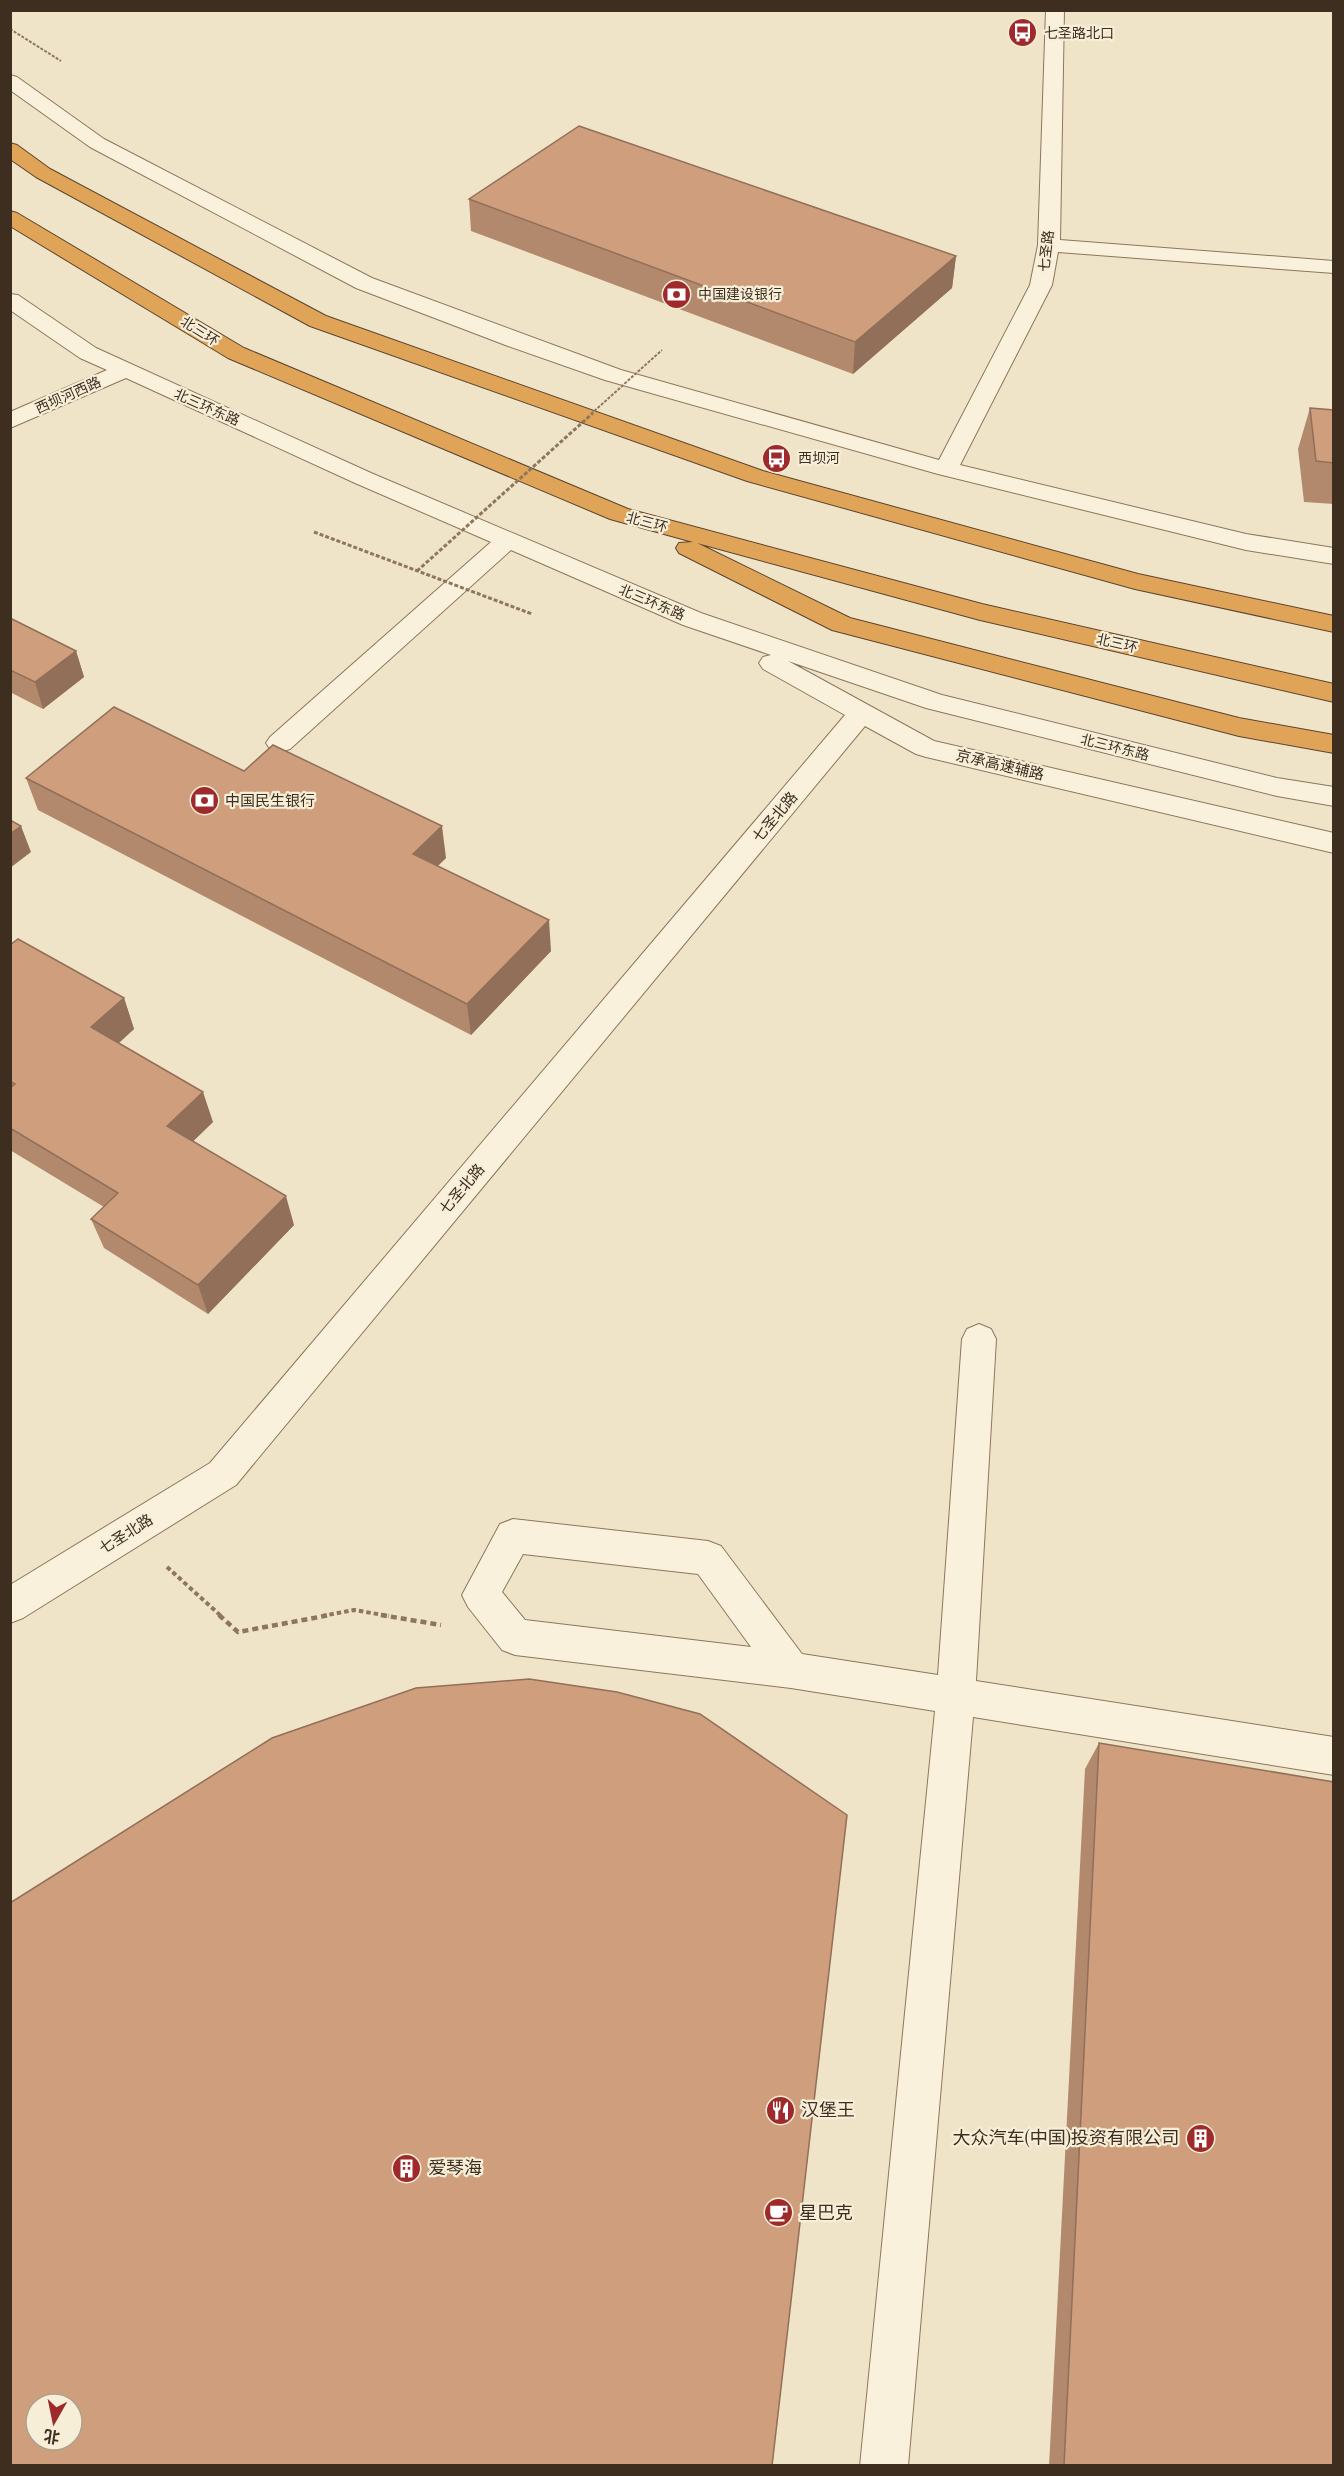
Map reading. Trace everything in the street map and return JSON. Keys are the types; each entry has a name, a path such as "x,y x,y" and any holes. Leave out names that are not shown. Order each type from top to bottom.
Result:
{"highway":[{"path":"10,149 43,173 318,321 755,476 1135,582 1334,624"},
{"name":"北三环","path":"10,217 236,354 619,514 980,612 1334,693"},
{"path":"619,514 841,624 1239,727 1334,744"}],"street":[{"name":"七圣路","path":"946,469 1041,285 1049,245 1055,10"},
{"path":"10,81 97,143 364,283 516,341 613,375 946,469 1246,542 1334,556"},
{"path":"1049,245 1334,267"},
{"name":"北三环东路","path":"10,300 87,353 363,478 692,619 935,702 1277,787 1334,797"},
{"name":"西坝河西路","path":"10,421 126,370"},
{"path":"280,743 508,540"},
{"name":"京承高速辅路","path":"692,619 926,748 1334,843"},
{"name":"七圣北路","path":"10,1606 223,1474 862,712"},
{"path":"884,2466 956,1697 979,1339"},
{"path":"791,1670 708,1558 513,1536 481,1594 515,1637 791,1670 1334,1756"}],"path":[{"path":"10,30 61,61"},
{"path":"417,571 662,350"},
{"path":"314,532 531,614"},
{"path":"129,1532 238,1632 354,1610 515,1637"}],"building":[{"path":"579,126 956,256 855,342 469,199"},
{"path":"1310,408 1334,410 1334,463 1316,461"},
{"path":"10,618 76,651 35,682 10,670"},
{"path":"114,707 244,771 273,745 442,826 413,854 549,920 467,1004 26,778"},
{"path":"10,820 21,826 10,834"},
{"path":"18,939 124,998 91,1027 203,1092 167,1126 286,1196 198,1285 91,1219 118,1193 10,1128 10,1088 15,1084 10,1081 10,945"},
{"name":"爱琴海","path":"529,1679 617,1692 700,1714 847,1815 772,2466 10,2466 10,1903 272,1738 416,1688"},
{"name":"大众汽车(中国)投资有限公司","path":"1099,1743 1334,1782 1334,2466 1064,2466"}],"place":[{"name":"七圣路北口","path":"1023,33"},
{"name":"中国建设银行","path":"677,294"},
{"name":"西坝河","path":"777,458"},
{"name":"中国民生银行","path":"204,801"},
{"name":"汉堡王","path":"780,2110"},
{"name":"大众汽车(中国)投资有限公司","path":"1200,2138"},
{"name":"爱琴海","path":"407,2168"},
{"name":"星巴克","path":"778,2213"}]}
